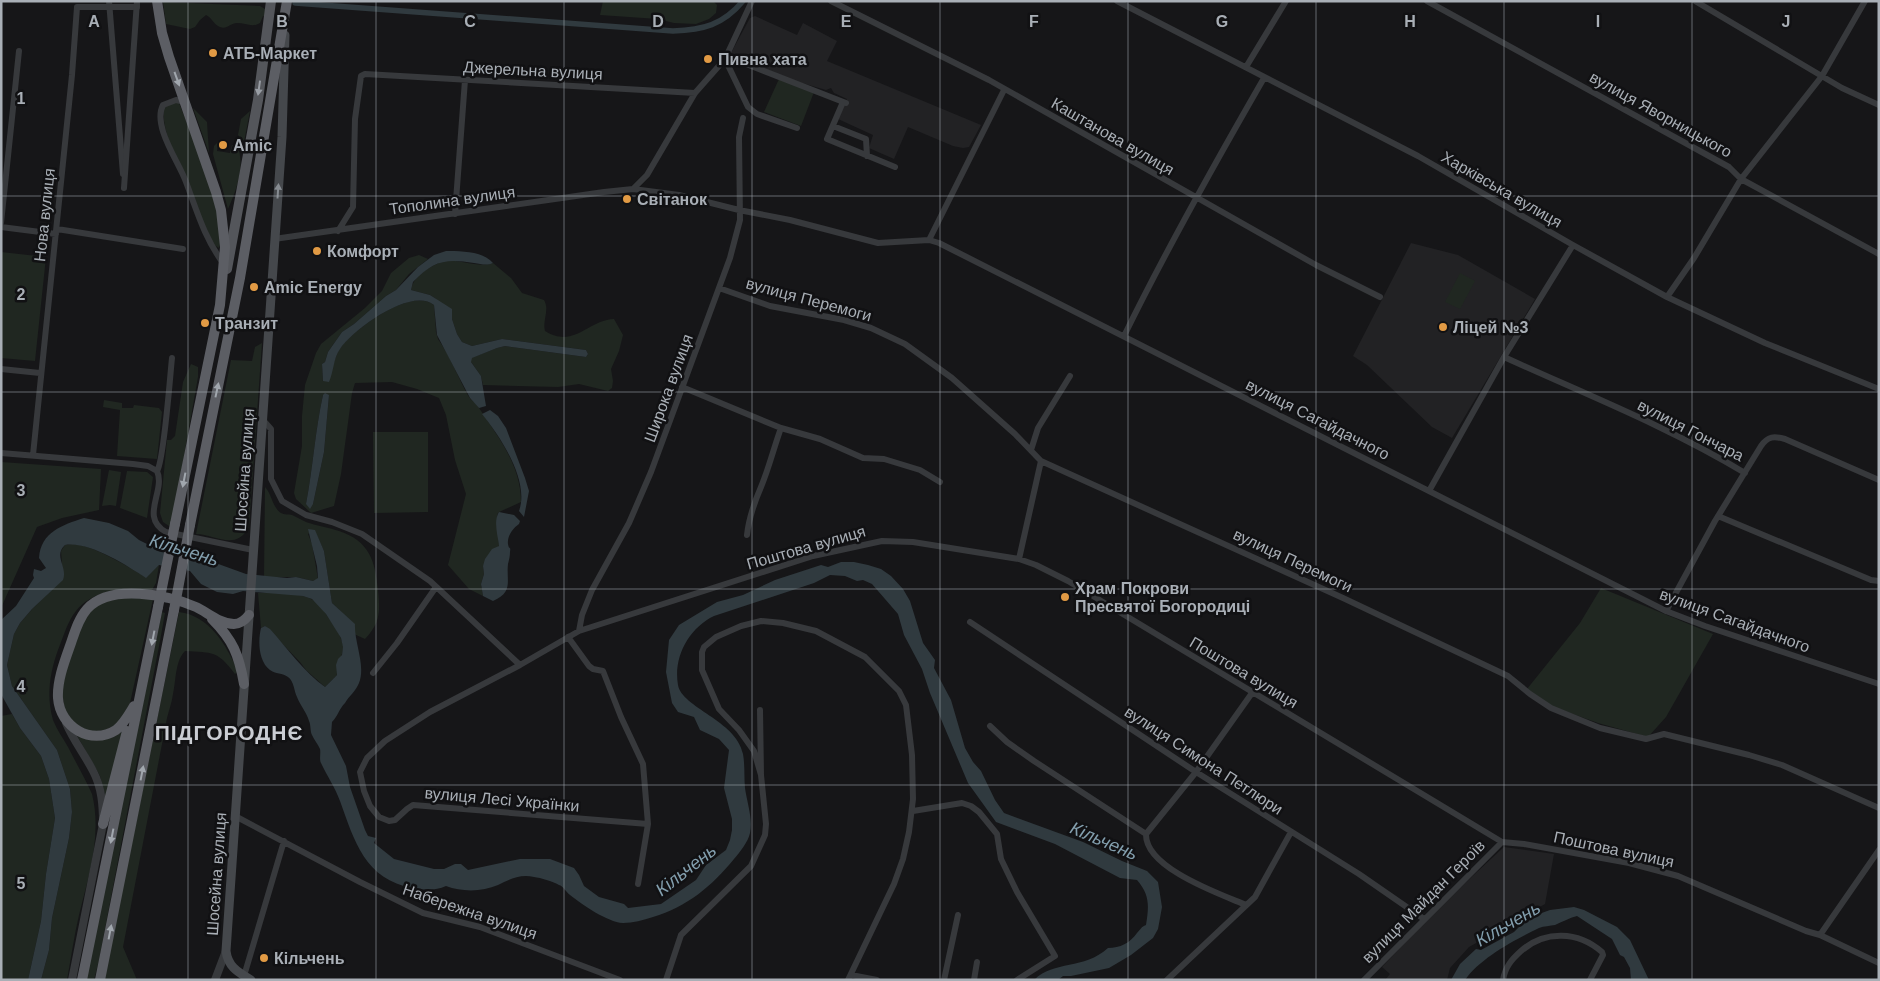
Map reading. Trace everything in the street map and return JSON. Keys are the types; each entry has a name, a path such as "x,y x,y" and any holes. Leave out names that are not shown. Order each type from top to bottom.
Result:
{"highway":[{"path":"82,980 220,305 225,247 221,210 162,33 157,2"},
{"path":"100,980 239,282 287,4"},
{"path":"134,706 123,724 113,731 102,735 80,733 63,717 58,698 64,662 81,618 92,604 110,595 135,594 185,603 223,622 234,624 243,622 250,609"},
{"path":"202,610 221,628 234,646 240,661 244,684"},
{"path":"103,824 134,706 147,668"}],"main road":[{"path":"220,305 258,100 271,3"},
{"name":"Шосейна вулиця","path":"226,951 282,137 285,20"},
{"path":"226,951 227,961 232,968 248,978"}],"street":[{"path":"109,1 124,188 138,1"},
{"name":"Нова вулиця","path":"33,455 40,373 74,60 77,7 137,7 138,1"},
{"path":"633,189 647,174 695,93 725,59 752,1"},
{"name":"Каштанова вулиця","path":"831,1 981,76 1195,198 1316,265 1380,297"},
{"name":"Харківська вулиця","path":"1116,1 1418,156 1667,297 1765,343 1879,389"},
{"path":"1246,67 1286,1"},
{"name":"вулиця Яворницького","path":"1426,1 1729,167 1741,179 1879,254"},
{"path":"1695,1 1842,88 1879,105"},
{"path":"1667,297 1694,258 1741,179 1822,76 1865,1"},
{"path":"19,51 1,225 183,248"},
{"path":"725,59 736,60 844,102 827,139 895,167"},
{"path":"725,59 748,107 758,114 797,128"},
{"name":"Джерельна вулиця","path":"338,231 353,207 355,119 359,83 361,76 365,74 695,93"},
{"path":"1124,336 1159,264 1264,78"},
{"path":"455,214 465,80"},
{"path":"929,240 1004,90"},
{"path":"186,103 176,100 163,105 160,113 163,128 173,156 186,181 203,229 223,263"},
{"name":"Широка вулиця","path":"579,632 582,615 592,590 639,501 730,258 740,220 739,138 743,118"},
{"path":"833,126 866,139 867,156"},
{"path":"633,189 679,195 739,210"},
{"name":"Тополина вулиця","path":"274,239 633,189"},
{"name":"вулиця Сагайдачного","path":"739,210 790,220 878,244 929,240 939,244 1666,611 1705,626 1879,684"},
{"path":"1430,491 1504,357 1573,245"},
{"name":"вулиця Перемоги","path":"719,288 770,306 844,320 871,328 905,344 952,378 1041,461 1335,594 1508,676 1530,694 1559,711 1600,728 1632,736 1646,739 1664,734 1782,765 1879,808"},
{"name":"вулиця Гончара","path":"1504,357 1627,413 1745,473 1764,441 1769,437 1775,436 1879,480"},
{"path":"172,358 160,467 157,471 159,479 154,515 156,524 166,532 253,550"},
{"path":"1,369 40,373"},
{"path":"1031,450 1038,428 1070,376"},
{"path":"682,387 781,428 820,440 863,458 884,459 920,470 940,482"},
{"path":"263,420 271,429 271,479 282,501 306,515 332,522 362,534 436,587 520,665 579,632"},
{"path":"747,535 748,520 781,428"},
{"path":"1,453 133,464 148,466 157,471"},
{"path":"1019,559 1041,461"},
{"path":"1666,611 1718,516 1745,473"},
{"path":"1718,516 1871,580 1879,581"},
{"name":"Поштова вулиця","path":"579,632 813,556 882,541 913,542 1019,559 1068,581 1502,842 1524,844 1629,863 1678,876 1806,931 1820,935 1879,963"},
{"path":"373,673 397,643 436,587"},
{"path":"761,775 754,751 739,730 719,709 702,670 701,656 704,647 716,637 741,626 761,621 783,623 816,631 841,643 865,658 899,691 906,705 909,719 913,811 903,859 894,884 849,978 877,980"},
{"name":"вулиця Симона Петлюри","path":"970,622 1196,772 1359,874 1424,919"},
{"path":"568,637 589,666 603,671 621,717 643,764 648,824 638,884"},
{"name":"вулиця Лесі Українки","path":"520,665 430,712 385,741 367,758 360,772 364,791 370,806 379,816 389,821 395,820 413,805 648,824"},
{"path":"1246,906 1171,870 1150,850 1146,834 1196,772 1252,693"},
{"path":"666,980 681,935 751,866 765,835 766,824 761,775 760,710"},
{"path":"63,717 94,772 103,803 103,824 72,980"},
{"path":"990,726 1034,761 1146,834"},
{"path":"913,811 962,803 971,806 979,812 997,834 1001,859 1017,892 1055,956 1018,980"},
{"name":"Набережна вулиця","path":"234,816 360,882 423,912 480,927 620,980"},
{"path":"1167,980 1255,897 1291,832"},
{"path":"248,978 284,841"},
{"name":"вулиця Майдан Героїв","path":"1364,980 1502,842"},
{"path":"1820,935 1879,850"},
{"path":"944,980 958,915"},
{"path":"1503,980 1508,965 1524,948 1537,940 1555,935 1565,935 1581,938 1604,955 1590,980"},
{"name":"Шосейна вулиця","path":"216,980 226,951"},
{"path":"974,980 977,962"}],"shaded area":[{"path":"603,1 713,1 717,5 716,13 709,19 696,24 600,15"},
{"path":"163,2 260,6 265,9 265,17 263,16 260,23 257,24 235,23 223,28 216,25 206,15 195,27 190,29 166,24"},
{"path":"755,16 797,35 803,23 837,41 827,61 981,125 969,147 953,146 908,127 894,159 869,148 873,135 838,119 847,99 834,93 831,88 826,90 788,79 731,53 750,18"},
{"path":"779,79 814,92 801,126 764,112"},
{"path":"175,102 179,103 208,176 219,217 221,234 219,248 214,245 191,196 167,136 164,107"},
{"path":"193,108 207,122 209,153"},
{"path":"250,111 244,142 238,135 241,119"},
{"path":"218,142 217,151 230,153 232,145 237,145 240,153 239,178 228,209 213,154 214,146"},
{"name":"Ліцей №3","path":"1411,243 1458,255 1535,299 1452,438 1432,427 1367,365 1353,356"},
{"path":"446,251 477,254 489,259 493,263 447,261 433,265 413,282 411,290 430,295 452,309 452,319 462,342 472,346 502,339 586,350 588,354 586,357 505,346 472,358 471,362 481,376 486,406 479,408 470,398 437,335 434,305 424,301 412,301 384,313 357,331 340,349 329,382 323,381 322,364 342,332 396,290 418,267 434,255"},
{"path":"1,252 46,257 35,361 1,358"},
{"path":"419,255 428,259 409,274 396,290 342,332 322,364 323,381 331,372 337,354 348,339 384,312 412,301 424,301 434,305 438,339 469,397 501,441 513,464 520,489 521,502 499,512 497,515 499,546 483,566 484,574 481,584 483,596 469,589 448,565 466,494 455,460 446,415 439,398 392,382 355,383 341,474 334,506 311,513 296,499 294,493 302,446 305,385 316,353 321,344 365,308 382,291 391,273 409,258","holes":["323,395 329,395 324,452 313,504 306,504"]},
{"path":"446,260 477,264 493,263 511,278 522,293 544,300 546,304 545,331 555,336 573,335 596,324 614,319 623,335 619,351 611,369 612,388 608,391 579,384 558,387 483,385 481,376 471,362 471,358 497,348 505,346 586,357 588,354 586,350 502,339 472,346 462,342 452,319 436,299 430,295 411,290 419,275"},
{"path":"1460,273 1475,281 1460,309 1445,302"},
{"path":"262,343 249,527 237,539 231,540 196,534 231,360 252,361 255,347"},
{"path":"191,364 198,367 198,377 172,524 169,526 163,522 160,513 167,440 171,440 175,436 183,382"},
{"path":"325,393 329,395 324,452 313,504 310,509 306,504 320,409"},
{"path":"104,400 122,403 122,408 133,408 134,405 159,408 162,412 157,459 117,456 120,410 103,407"},
{"path":"490,410 498,416 506,428 525,478 529,491 524,517 519,511 521,499 517,473 505,446 482,414"},
{"path":"373,432 428,432 428,512 374,513"},
{"path":"1,462 101,469 99,510 62,518 37,527 1,608"},
{"path":"109,470 121,472 116,506 102,506"},
{"path":"127,471 147,472 153,477 147,518 120,508"},
{"path":"265,487 281,513 349,535 364,546 369,553 377,579 379,610 377,622 365,639 354,634 354,624 332,603 324,551 314,530 308,534 312,544 318,579 313,581 296,577 264,577"},
{"path":"499,512 514,515 520,521 508,538 510,556 508,586 500,598 493,601 483,596 481,584 485,559 492,549 499,546 496,524"},
{"path":"84,518 109,523 128,531 139,540 161,551 199,557 246,574 287,578 296,577 313,581 318,578 317,566 308,529 315,530 324,551 332,603 355,624 361,661 361,676 356,689 332,722 331,735 346,766 350,787 368,836 376,838 374,843 394,859 434,869 444,869 455,864 461,864 468,870 520,859 550,859 574,868 584,886 599,897 624,904 628,908 661,904 696,880 706,865 726,850 732,830 732,819 724,788 729,750 719,739 700,730 694,717 678,712 672,703 666,672 669,640 679,625 717,602 743,595 775,580 821,565 828,567 841,562 854,562 881,569 891,576 903,589 910,601 923,643 935,660 934,668 951,700 965,748 981,771 995,800 1004,813 1083,842 1147,871 1158,882 1162,907 1158,929 1153,938 1131,955 1109,968 1063,976 1058,980 1034,980 1051,970 1079,963 1099,955 1108,948 1121,946 1131,940 1146,925 1148,901 1144,891 1137,880 1120,878 1055,844 996,822 968,783 930,693 922,669 904,635 898,614 872,584 863,580 857,581 845,576 830,575 814,583 714,616 705,621 690,636 678,664 678,685 689,701 720,723 738,742 744,758 745,788 751,822 750,833 746,843 734,859 708,887 677,908 642,920 623,923 610,920 595,912 560,886 537,877 529,876 511,879 485,889 459,889 446,886 426,890 397,884 383,877 372,867 357,844 338,796 321,763 320,749 312,735 308,718 298,700 292,681 286,676 270,670 261,656 260,633 261,628 265,626 270,629 296,660 325,687 337,675 336,665 342,655 343,647 341,638 326,614 312,599 303,596 243,591 233,594 217,592 201,584 190,571 159,565 146,578 96,550 75,545 65,545 60,553 64,571 63,580 20,623 14,634 7,665 12,686 57,750 70,789 72,812 69,838 52,918 49,950 41,980 28,980 41,921 55,818 49,779 41,756 20,728 1,694 1,620 16,606 34,578 34,569 41,571 46,568 39,558 41,549 48,536 61,527"},
{"path":"73,544 101,552 146,577 159,565 156,583 152,590 131,589 109,592 98,595 80,606 68,623 55,658 49,693 53,720 92,794 96,825 93,855 77,923 67,980 41,980 49,950 52,918 69,838 72,812 70,789 57,750 12,686 7,665 14,634 20,623 63,579 61,551 65,545"},
{"path":"1601,588 1713,634 1666,717 1648,737 1598,723 1548,705 1527,689 1580,623"},
{"path":"258,593 308,597 316,602 325,612 338,632 343,645 337,675 325,687 306,670 265,626 261,628"},
{"path":"123,597 153,599 130,703 118,724 98,733 76,727 65,711 62,692 64,677 83,619 98,604"},
{"path":"162,612 165,613 160,641 99,960 94,980 85,980"},
{"path":"179,612 200,619 216,633 238,671 235,674 224,661 214,654 185,651 179,660 123,947 137,980 104,980"},
{"path":"12,714 41,756 49,779 55,818 41,921 28,980 1,980 1,716"},
{"path":"125,726 106,800 100,776 75,732 78,735"},
{"path":"1504,847 1554,854 1545,904 1469,947 1450,968 1447,980 1385,980 1390,974 1382,967 1439,907"},
{"path":"1574,907 1617,927 1630,940 1649,980 1631,980 1630,968 1624,957 1620,955 1612,939 1577,916 1530,932 1509,943 1489,957 1465,980 1451,980 1460,964 1476,949 1481,950 1514,932 1528,918 1550,910"}],"pier":[{"path":"167,549 190,553 186,573 163,569"}],"waterway":[{"path":"295,3 673,31 712,25 728,16 743,1"}],"place":[{"name":"АТБ-Маркет","path":"213,53"},
{"name":"Пивна хата","path":"708,59"},
{"name":"Amic","path":"223,145"},
{"name":"Світанок","path":"627,199"},
{"name":"Комфорт","path":"317,251"},
{"name":"Amic Energy","path":"254,287"},
{"name":"Транзит","path":"205,323"},
{"name":"Ліцей №3","path":"1443,327"},
{"name":"Храм Покрови Пресвятої Богородиці","path":"1065,597"},
{"name":"Кільчень","path":"264,958"}],"district":[{"name":"ПІДГОРОДНЄ","path":"229,733"}]}
